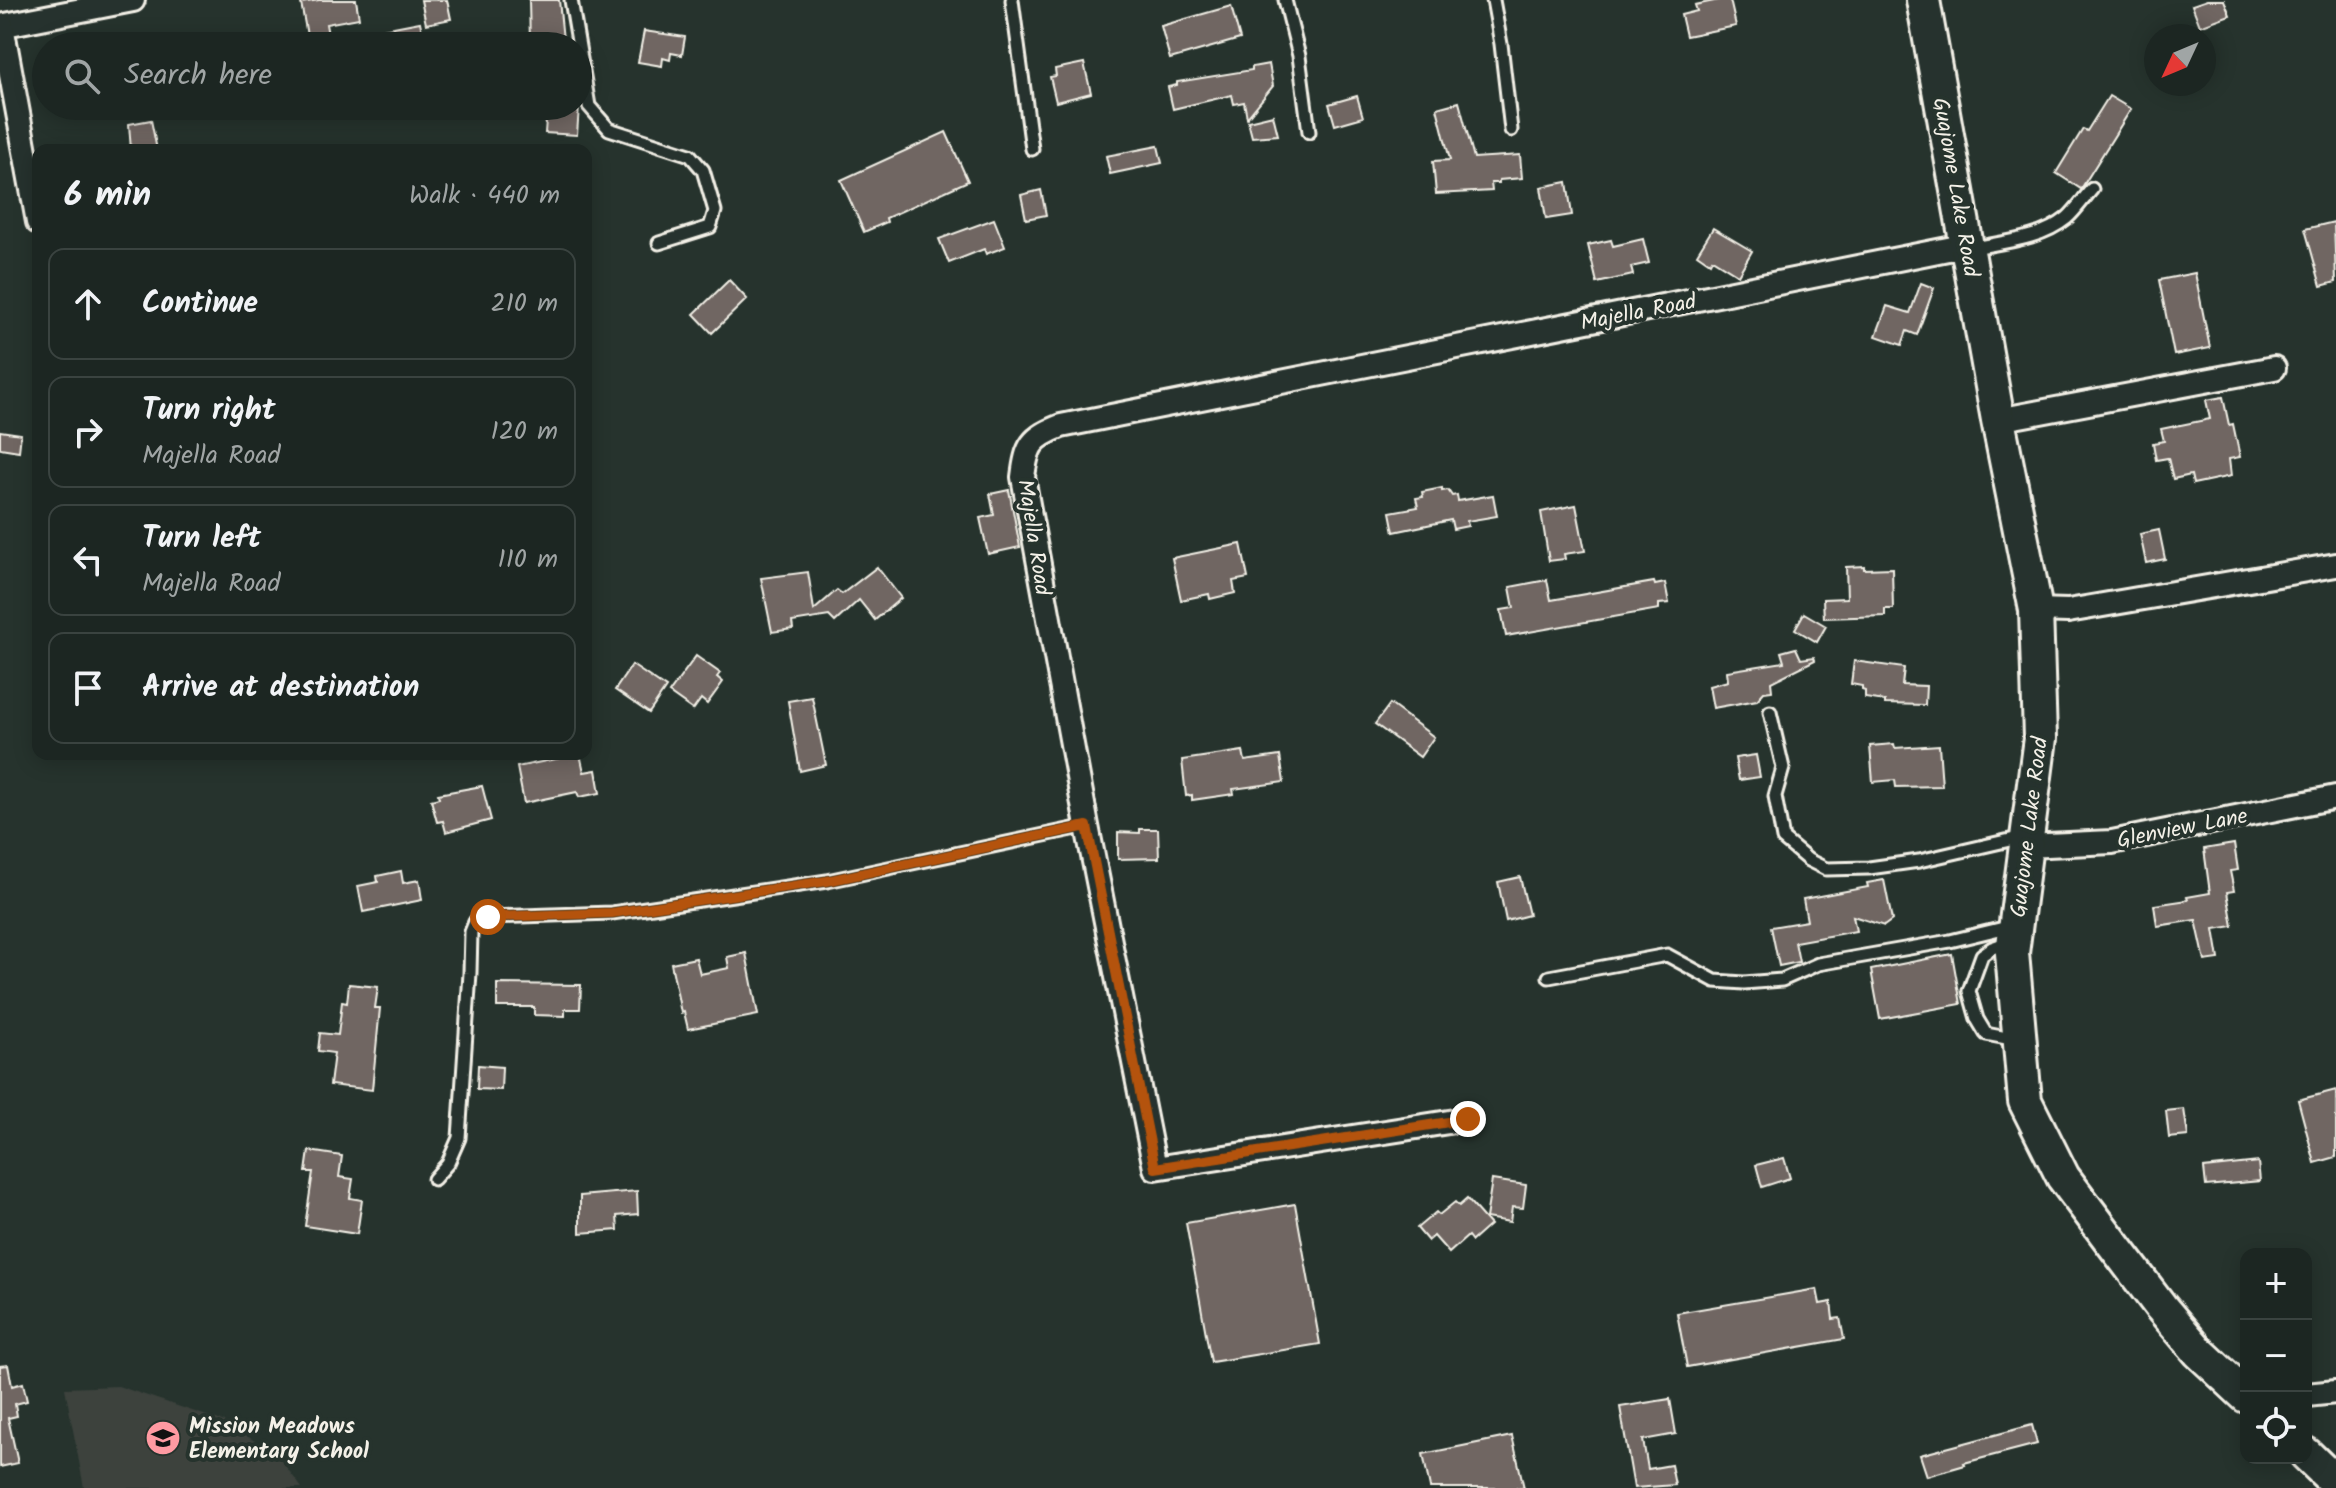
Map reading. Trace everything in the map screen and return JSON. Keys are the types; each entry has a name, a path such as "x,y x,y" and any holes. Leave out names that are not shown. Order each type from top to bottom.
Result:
{"street":[{"path":"32,190 1,26 133,0"},
{"name":"Guajome Lake Road","path":"1923,0 1998,420 2036,610 2040,738 2012,953 2025,1101 2063,1177 2161,1307 2199,1352 2242,1392"},
{"name":"Majella Road","path":"1468,1119 1155,1168 1087,826 1023,477 1026,451 1040,434 1061,426 1968,247"},
{"path":"1998,420 2274,368"},
{"path":"2036,610 2068,611 2336,565"},
{"name":"Glenview Lane","path":"2027,841 2112,842 2336,797"},
{"path":"2312,1394 2336,1392"},
{"path":"2312,1460 2336,1483"}],"lane":[{"path":"571,0 576,32"},
{"path":"1012,0 1032,149"},
{"path":"1285,0 1299,56 1309,132"},
{"path":"1493,0 1511,130"},
{"path":"592,109 609,129 690,155 703,170 715,211 710,227 659,243"},
{"path":"1968,247 2032,236 2067,218 2092,189"},
{"path":"1770,712 1783,768 1775,796 1783,839 1808,860 1826,869 1869,868 2027,841"},
{"path":"434,1179 448,1163 459,1138 471,932 475,922 488,917 612,913 827,881 1087,826"},
{"path":"1549,977 1667,955 1715,981 1744,983 1782,980 1818,964 2015,933"},
{"path":"2015,933 1982,955 1969,991 1977,1019 1986,1034 2019,1041"}],"shaded area":[{"name":"Mission Meadows Elementary School","path":"118,1386 225,1422 277,1455 302,1488 84,1488 65,1388"}],"building":[{"path":"356,0 359,18 326,24 327,32 306,32 301,3"},
{"path":"421,0 447,0 451,19 426,24"},
{"path":"529,0 559,0 562,32 530,32"},
{"path":"1730,0 1736,26 1686,36 1681,15 1697,11 1695,5"},
{"path":"2207,0 2224,0 2230,15 2199,24 2192,5"},
{"path":"1231,6 1240,39 1170,59 1161,26"},
{"path":"420,22 422,32 384,32 383,29"},
{"path":"644,31 685,37 682,55 671,53 670,60 663,58 662,66 638,62"},
{"path":"1084,63 1091,93 1056,102 1050,77 1056,76 1055,69"},
{"path":"1269,64 1273,86 1247,118 1244,102 1234,104 1232,95 1173,109 1168,87 1177,85 1177,82 1252,70 1252,67"},
{"path":"1357,96 1363,117 1335,125 1329,104"},
{"path":"2109,96 2131,109 2081,189 2056,173 2083,129 2087,131"},
{"path":"1459,102 1474,158 1520,155 1522,178 1491,183 1492,191 1436,194 1433,161 1450,160 1437,108"},
{"path":"1273,115 1278,135 1252,137 1248,121"},
{"path":"151,120 156,144 131,144 129,124"},
{"path":"546,120 578,120 577,135 545,133"},
{"path":"946,132 968,181 886,218 887,222 864,232 841,180"},
{"path":"1158,146 1162,163 1110,174 1106,156"},
{"path":"1567,182 1572,215 1546,219 1541,187"},
{"path":"1041,190 1046,215 1026,219 1021,195"},
{"path":"994,219 1005,247 986,254 984,249 949,263 939,239"},
{"path":"2334,222 2336,282 2321,286 2305,229"},
{"path":"1713,228 1752,251 1738,275 1697,254"},
{"path":"1643,239 1649,263 1631,267 1633,275 1597,283 1588,245 1611,240 1613,246"},
{"path":"2195,273 2210,348 2174,355 2159,280"},
{"path":"729,280 747,299 712,333 694,314"},
{"path":"1921,283 1934,288 1917,335 1907,331 1902,345 1876,336 1887,306 1910,313"},
{"path":"2223,397 2240,457 2229,459 2231,476 2193,484 2191,475 2173,479 2168,458 2156,460 2153,443 2164,441 2161,429 2210,419 2206,400"},
{"path":"0,431 21,434 19,451 0,448"},
{"path":"1442,488 1452,496 1457,495 1458,501 1493,495 1497,516 1467,521 1468,526 1453,529 1451,520 1394,532 1390,512 1418,507 1416,498 1423,497 1422,492"},
{"path":"1009,490 1020,547 988,554 980,518 994,515 990,494"},
{"path":"1576,505 1585,551 1564,554 1565,559 1549,561 1541,512"},
{"path":"2159,530 2165,559 2146,563 2140,534"},
{"path":"1241,544 1248,578 1233,581 1235,593 1210,599 1209,594 1181,600 1172,558"},
{"path":"1864,566 1864,569 1892,568 1893,609 1885,609 1885,616 1824,618 1823,599 1847,598 1846,567"},
{"path":"877,567 901,598 875,620 859,600 835,622 829,616 792,622 793,629 772,632 761,578 808,572 814,610 837,590 842,594"},
{"path":"1547,580 1551,600 1654,582 1655,585 1665,583 1669,603 1659,604 1659,609 1506,636 1501,610 1514,608 1510,587"},
{"path":"1804,613 1826,626 1817,642 1795,629"},
{"path":"1796,648 1801,659 1814,657 1815,660 1771,682 1772,691 1764,692 1757,700 1713,708 1709,686 1728,681 1727,671 1784,662 1781,652"},
{"path":"696,656 720,673 717,677 723,682 707,704 701,699 693,710 669,693"},
{"path":"1854,661 1904,668 1902,685 1926,686 1925,705 1885,704 1885,701 1865,698 1862,686 1851,684"},
{"path":"632,665 666,688 649,713 615,690"},
{"path":"812,697 826,765 800,771 788,701"},
{"path":"1390,704 1434,737 1420,757 1375,724"},
{"path":"1894,744 1895,748 1939,745 1942,786 1896,787 1895,780 1873,782 1870,746"},
{"path":"1243,751 1245,761 1280,756 1284,782 1233,789 1234,794 1192,800 1192,795 1186,796 1182,760"},
{"path":"1756,755 1760,777 1739,780 1735,758"},
{"path":"551,760 581,760 584,772 596,770 600,793 579,797 577,792 524,803 517,767"},
{"path":"482,786 491,820 446,832 443,821 437,822 431,800 439,798 438,794"},
{"path":"1140,829 1158,829 1159,858 1118,859 1118,832 1140,833"},
{"path":"2234,844 2238,870 2230,871 2234,891 2227,892 2233,926 2214,929 2219,959 2205,961 2196,920 2157,926 2154,905 2210,893 2204,849"},
{"path":"401,871 403,883 419,880 422,900 363,912 358,886 378,882 377,876"},
{"path":"1520,877 1529,915 1506,921 1498,882"},
{"path":"1884,880 1892,920 1884,926 1853,916 1856,931 1795,942 1799,962 1779,966 1771,927 1807,921 1803,899 1868,887 1867,883"},
{"path":"746,953 758,1015 688,1029 684,1012 681,1013 671,963 696,958 700,974 729,968 727,957"},
{"path":"1952,954 1961,1004 1880,1019 1871,970"},
{"path":"349,984 378,987 375,1008 380,1008 372,1090 330,1085 334,1053 318,1051 320,1033 338,1035 342,1002 347,1003"},
{"path":"497,984 581,985 580,1009 565,1009 565,1016 534,1015 534,1007 497,1007"},
{"path":"478,1065 502,1067 501,1090 477,1089"},
{"path":"2336,1090 2336,1157 2315,1163 2298,1100"},
{"path":"2184,1109 2188,1136 2169,1138 2166,1111"},
{"path":"309,1151 342,1156 339,1177 353,1179 350,1198 362,1200 357,1234 305,1226 313,1172 306,1172"},
{"path":"1784,1158 1790,1178 1762,1187 1756,1165"},
{"path":"2258,1162 2260,1181 2206,1186 2204,1168"},
{"path":"1492,1180 1526,1185 1523,1208 1512,1207 1510,1222 1486,1218"},
{"path":"637,1191 638,1214 617,1216 618,1230 580,1233 580,1196"},
{"path":"1467,1199 1490,1225 1472,1241 1468,1236 1449,1253 1434,1236 1428,1241 1417,1228 1436,1212 1439,1215 1455,1202 1459,1206"},
{"path":"1295,1204 1320,1344 1211,1362 1186,1223"},
{"path":"1817,1289 1820,1304 1831,1302 1833,1319 1840,1318 1844,1339 1687,1367 1677,1313"},
{"path":"8,1365 12,1386 23,1383 27,1401 15,1404 17,1416 8,1418 18,1463 0,1467 0,1366"},
{"path":"1670,1399 1676,1434 1643,1440 1648,1469 1671,1465 1675,1485 1634,1488 1620,1407"},
{"path":"2032,1425 2037,1444 1927,1476 1920,1455"},
{"path":"1512,1436 1524,1488 1430,1488 1423,1454"}],"place":[{"name":"Mission Meadows Elementary School","path":"163,1438"}],"route":[{"path":"488,917 612,913 827,881 1087,826 1155,1168 1468,1119"}]}
